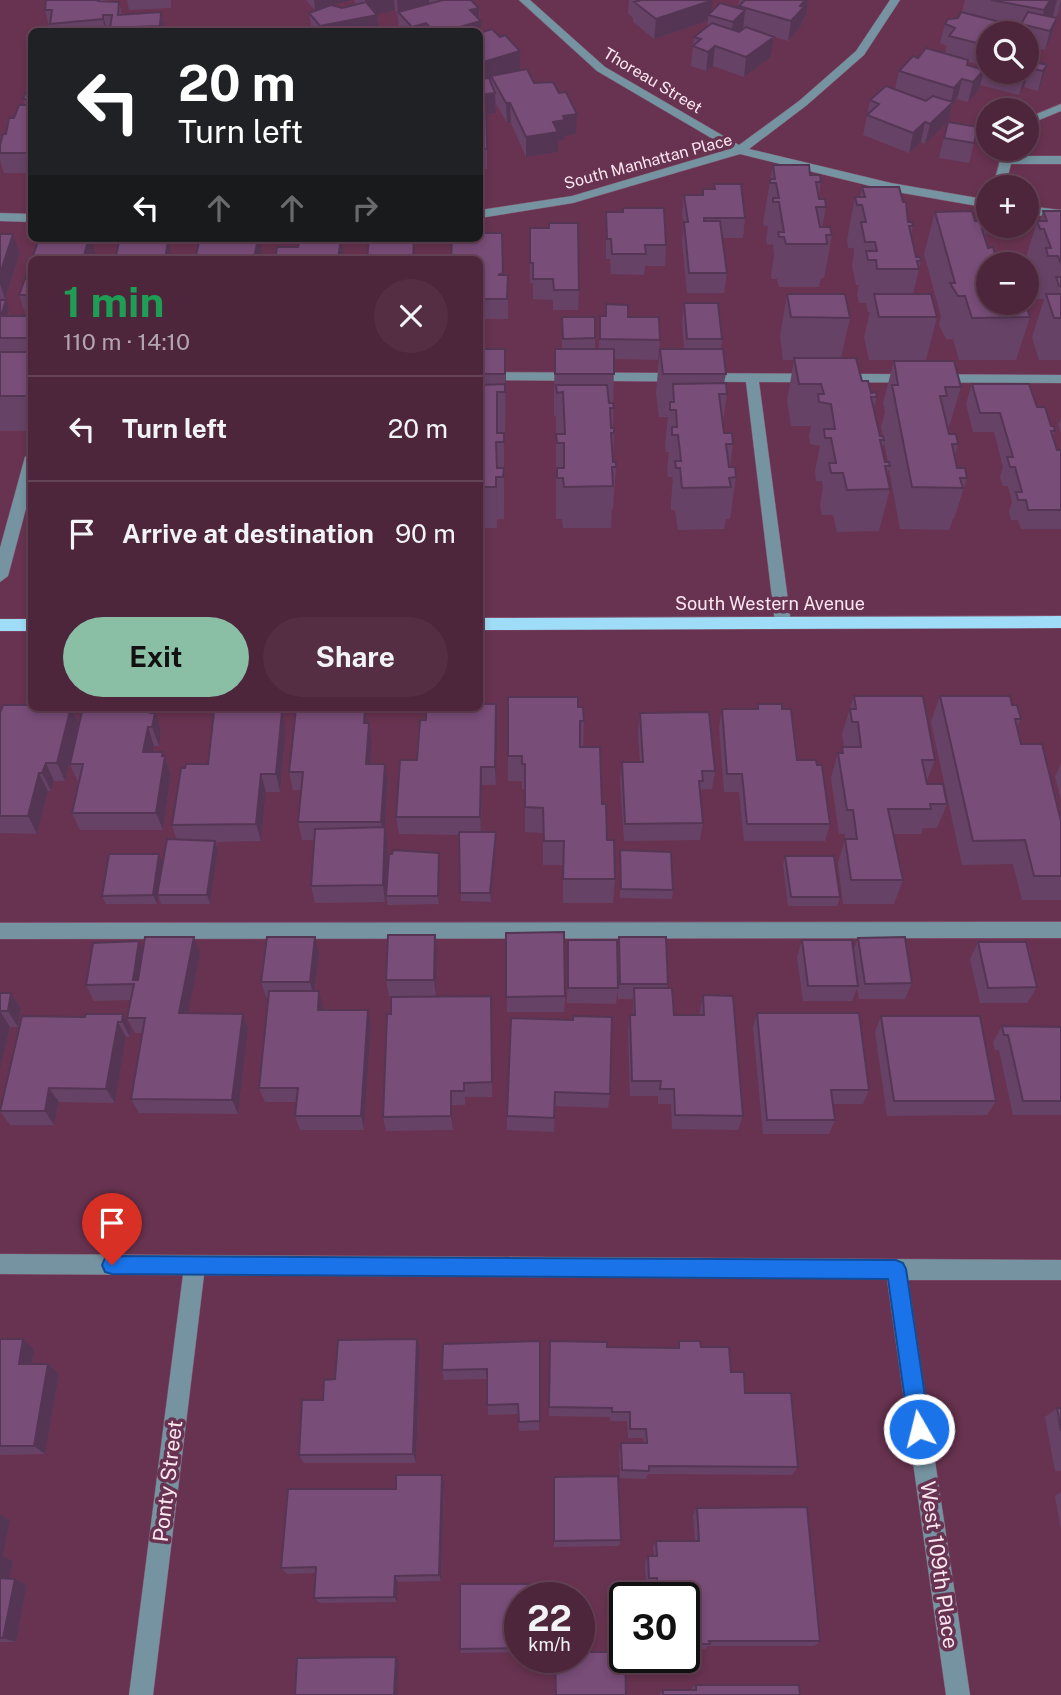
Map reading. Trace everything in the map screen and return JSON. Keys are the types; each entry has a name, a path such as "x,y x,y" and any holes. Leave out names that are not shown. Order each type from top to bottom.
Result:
{"main road":[{"name":"South Western Avenue","path":"483,624 1061,622"},
{"path":"0,625 28,625"}],"street":[{"name":"Thoreau Street","path":"524,0 601,69 740,150"},
{"path":"740,150 803,103 860,53 895,0"},
{"path":"1039,117 1061,107"},
{"name":"South Manhattan Place","path":"483,214 573,199 740,150 891,187 976,202"},
{"path":"1039,158 1061,160"},
{"path":"1039,211 1061,214"},
{"path":"0,217 28,218"},
{"path":"483,376 1061,379"},
{"path":"752,377 783,623"},
{"path":"0,576 28,472"},
{"path":"0,931 1061,930"},
{"path":"0,1264 1061,1270"},
{"name":"Ponty Street","path":"141,1695 195,1266"},
{"name":"West 109th Place","path":"896,1269 958,1695"}],"building":[{"path":"46,0 119,2 118,15 161,12 160,26 110,28 112,15 103,15 103,19 50,24 52,10 45,10"},
{"path":"443,0 471,0 479,8 470,10 481,21 456,28 431,28 426,23 412,27 398,12"},
{"path":"636,0 713,0 656,19 634,2 638,1"},
{"path":"745,0 805,0 800,6 804,7 791,21 739,6"},
{"path":"991,0 1057,0 1049,2 1044,10"},
{"path":"366,2 377,15 320,26 309,13 331,5 342,8"},
{"path":"720,3 745,10 733,22 708,15"},
{"path":"961,12 996,21 976,21 976,43 949,36 955,28 945,24 948,19 958,18"},
{"path":"1028,12 1057,18 1050,31 1039,28 1039,21 1023,21"},
{"path":"712,23 739,32 746,27 774,37 746,57 715,46 708,52 693,46 701,39 694,37"},
{"path":"492,29 500,37 505,35 520,51 483,62 483,32"},
{"path":"926,48 968,60 967,65 976,68 976,79 973,82 962,79 954,88 899,71 913,56 918,58"},
{"path":"1039,63 1047,65 1043,71 1039,70"},
{"path":"527,69 534,83 553,82 559,93 566,92 577,114 563,116 565,120 553,122 558,132 526,137 510,103 506,103 491,76"},
{"path":"489,78 495,93 483,95 483,79"},
{"path":"28,86 28,100 23,99"},
{"path":"886,86 926,101 933,96 953,102 930,124 925,122 913,133 867,115 879,104 870,100"},
{"path":"483,102 486,102 487,149 483,149"},
{"path":"19,105 28,105 28,153 0,153 9,118 14,118"},
{"path":"948,122 976,127 974,143 944,138"},
{"path":"773,165 809,165 810,175 820,175 821,182 816,182 819,199 825,199 826,207 816,207 820,227 830,227 832,235 826,235 827,244 786,244 784,237 779,237 778,232 784,232 779,202 773,202 773,198 779,198 776,183 770,183 770,179 775,179"},
{"path":"714,184 741,184 745,218 704,218 704,221 720,221 727,273 689,273 684,222 688,222 684,195 703,195 703,189 715,189"},
{"path":"862,187 899,187 903,202 906,202 908,222 912,222 913,226 909,226 916,257 920,257 921,261 917,261 919,269 877,269 876,260 868,260 866,251 877,251 875,242 865,242 861,222 866,222 862,205 857,205 855,197 865,197"},
{"path":"623,208 664,208 666,245 645,245 646,254 612,254 611,239 607,239 606,212 623,212"},
{"path":"972,211 976,221 976,238 985,238 988,248 993,247 994,252 976,252 976,315 1030,317 972,318 965,296 958,296 950,283 955,283 935,212"},
{"path":"1043,211 1061,211 1061,264 1058,256 1048,256 1046,248 1051,248 1044,229 1039,226 1039,221 1047,221"},
{"path":"549,223 578,223 579,290 554,290 553,279 533,279 530,228 549,228"},
{"path":"483,233 502,233 503,273 498,275 508,275 507,299 483,299 483,256 451,256 452,242 483,242"},
{"path":"0,234 13,234 0,274"},
{"path":"38,242 88,242 84,256 33,256"},
{"path":"119,242 168,242 166,256 112,256 116,255"},
{"path":"199,242 257,242 255,256 196,256"},
{"path":"299,242 340,242 338,256 276,256 277,247 298,247"},
{"path":"369,242 414,242 413,256 367,256"},
{"path":"28,271 28,295 19,295"},
{"path":"1056,277 1061,277 1061,286 1059,286"},
{"path":"787,294 845,294 850,318 791,317"},
{"path":"874,294 931,294 937,317 879,317"},
{"path":"1046,294 1061,294 1061,318 1054,318"},
{"path":"0,300 6,300 1,316 0,316"},
{"path":"684,303 718,303 722,339 687,339"},
{"path":"606,304 628,305 628,317 659,317 660,340 600,339 600,316 606,316"},
{"path":"0,316 28,316 27,338 0,338"},
{"path":"562,317 595,317 595,338 563,339"},
{"path":"483,349 505,349 505,374 483,374"},
{"path":"555,349 614,349 614,374 555,374"},
{"path":"660,349 723,349 726,374 663,374"},
{"path":"0,352 28,352 28,396 0,396"},
{"path":"794,358 856,358 862,381 868,381 871,393 876,392 877,397 871,397 880,436 883,436 884,440 880,440 885,462 889,462 890,466 885,466 890,489 847,490 843,473 831,473 829,463 836,463 831,438 825,438 824,429 835,429 831,404 819,402 818,394 824,394 821,384 799,384"},
{"path":"894,361 954,361 961,387 945,387 947,396 940,396 949,434 956,434 958,444 952,444 957,468 965,468 967,478 960,478 963,488 912,487 892,385 898,385"},
{"path":"726,383 727,394 719,394 724,433 732,433 733,444 726,444 729,467 735,467 736,477 729,478 731,487 682,488 680,468 676,468 675,461 681,461 678,435 672,435 672,427 677,427 676,410 670,410 670,402 674,402 673,384"},
{"path":"505,384 505,392 497,392 497,433 504,433 504,442 496,442 497,468 504,468 503,477 496,477 496,487 483,487 483,385"},
{"path":"972,384 1029,384 1037,407 1045,407 1051,426 1054,426 1055,431 1051,431 1057,450 1061,450 1061,510 1028,510 1026,500 1018,500 1016,492 1022,492 1015,467 1010,467 1007,457 1013,457 1000,413 980,413"},
{"path":"556,385 607,385 609,403 613,403 614,408 610,408 611,428 614,428 614,433 611,433 613,462 616,462 616,467 612,467 613,486 564,487 563,478 557,478 557,468 564,468 564,443 557,443 556,434 565,434 563,392 557,393"},
{"path":"854,696 923,696 935,760 922,760 927,784 943,784 947,804 930,804 931,809 888,809 903,880 851,880 845,839 857,839 853,810 847,810 838,753 843,753 842,747 861,747 858,722 852,722 850,709 856,709"},
{"path":"940,696 1010,696 1012,705 1017,705 1021,719 1015,719 1021,744 1042,744 1061,821 1061,876 1034,876 1025,840 973,841"},
{"path":"508,697 578,697 578,707 583,707 584,721 580,721 580,747 600,747 602,804 606,804 607,840 614,840 615,879 563,879 564,841 544,841 543,808 525,807 525,764 522,764 522,756 508,756"},
{"path":"483,704 496,704 495,767 481,767 480,817 396,817 400,760 417,760 420,720 426,720 426,711 483,711"},
{"path":"758,704 782,704 782,709 791,709 797,760 816,760 817,765 822,765 830,824 747,824 742,774 727,774 722,709 758,709"},
{"path":"3,705 28,705 28,711 70,711 57,763 46,763 42,773 39,773 28,816 0,816 0,713"},
{"path":"82,711 155,713 152,727 148,727 143,752 163,752 162,756 165,756 156,813 72,813 83,764 70,764"},
{"path":"282,711 276,774 261,774 256,824 172,825 181,768 185,768 186,764 208,764 214,712"},
{"path":"296,711 365,711 364,723 369,723 366,764 385,764 381,822 298,822 303,772 289,772"},
{"path":"709,712 715,771 702,771 703,781 699,781 703,823 625,824 622,762 643,762 640,713"},
{"path":"385,827 383,885 311,886 315,829"},
{"path":"459,832 496,832 490,893 460,893"},
{"path":"167,839 215,841 207,895 157,895"},
{"path":"393,850 439,853 438,896 386,896 389,854 392,854"},
{"path":"620,850 671,852 673,890 621,889"},
{"path":"109,854 159,854 153,895 102,896"},
{"path":"785,856 834,856 840,897 791,897"},
{"path":"564,932 565,996 506,997 506,933"},
{"path":"388,935 435,935 434,980 386,980"},
{"path":"145,937 194,937 179,1013 243,1014 232,1100 131,1099 145,1018 127,1018 134,984 86,985 93,943 139,941 133,980 138,980"},
{"path":"267,937 315,937 310,982 261,982"},
{"path":"619,937 666,937 668,984 620,984"},
{"path":"905,937 912,983 865,984 858,938"},
{"path":"568,940 617,940 618,988 568,988"},
{"path":"802,940 852,940 858,986 808,986"},
{"path":"978,942 1026,942 1037,987 988,988"},
{"path":"634,988 672,988 674,1015 704,1015 703,995 733,996 743,1116 675,1115 674,1089 660,1089 661,1081 632,1081 630,1015 635,1015"},
{"path":"269,991 319,991 318,1010 368,1010 361,1116 295,1116 298,1088 259,1088"},
{"path":"0,993 11,993 8,1011 0,1011"},
{"path":"491,996 492,1082 464,1083 464,1091 451,1091 451,1116 383,1117 387,1014 391,1014 391,997"},
{"path":"757,1013 859,1013 869,1090 831,1090 835,1120 767,1120"},
{"path":"86,1014 123,1014 122,1022 118,1022 106,1089 49,1088 45,1111 0,1111 22,1016 85,1017"},
{"path":"573,1016 612,1017 610,1094 555,1092 554,1118 507,1116 511,1018 573,1020"},
{"path":"881,1016 980,1016 996,1101 894,1101"},
{"path":"1002,1026 1061,1027 1061,1101 1023,1101 1008,1035 1004,1035"},
{"path":"0,1339 23,1339 19,1364 48,1364 34,1446 0,1446"},
{"path":"417,1339 413,1454 299,1455 302,1400 323,1400 324,1380 335,1379 338,1340"},
{"path":"540,1341 540,1421 519,1422 518,1404 487,1405 487,1369 442,1370 443,1344"},
{"path":"550,1341 607,1342 607,1347 679,1348 679,1341 700,1341 701,1347 729,1347 731,1372 744,1372 745,1393 791,1393 798,1467 649,1466 649,1471 622,1470 621,1443 647,1443 646,1429 630,1429 630,1412 612,1412 612,1408 549,1407"},
{"path":"1057,1408 1061,1408 1061,1431"},
{"path":"396,1475 442,1475 439,1575 395,1576 394,1597 314,1598 316,1567 281,1568 288,1489 396,1489"},
{"path":"618,1476 621,1540 554,1541 554,1477"},
{"path":"807,1507 820,1641 709,1641 710,1644 700,1644 700,1582 657,1582 657,1578 649,1578 648,1556 657,1556 656,1541 699,1541 697,1508"},
{"path":"0,1578 15,1579 3,1638 0,1638"},
{"path":"460,1584 504,1584 504,1648 460,1649"},
{"path":"595,1652 609,1652 609,1673 625,1673 626,1695 556,1695 555,1673 595,1673"},
{"path":"396,1657 394,1695 295,1695 297,1658"},
{"path":"696,1685 799,1685 800,1695 663,1695 663,1690 696,1690"}],"route":[{"path":"112,1265 896,1269 919,1429"}]}
